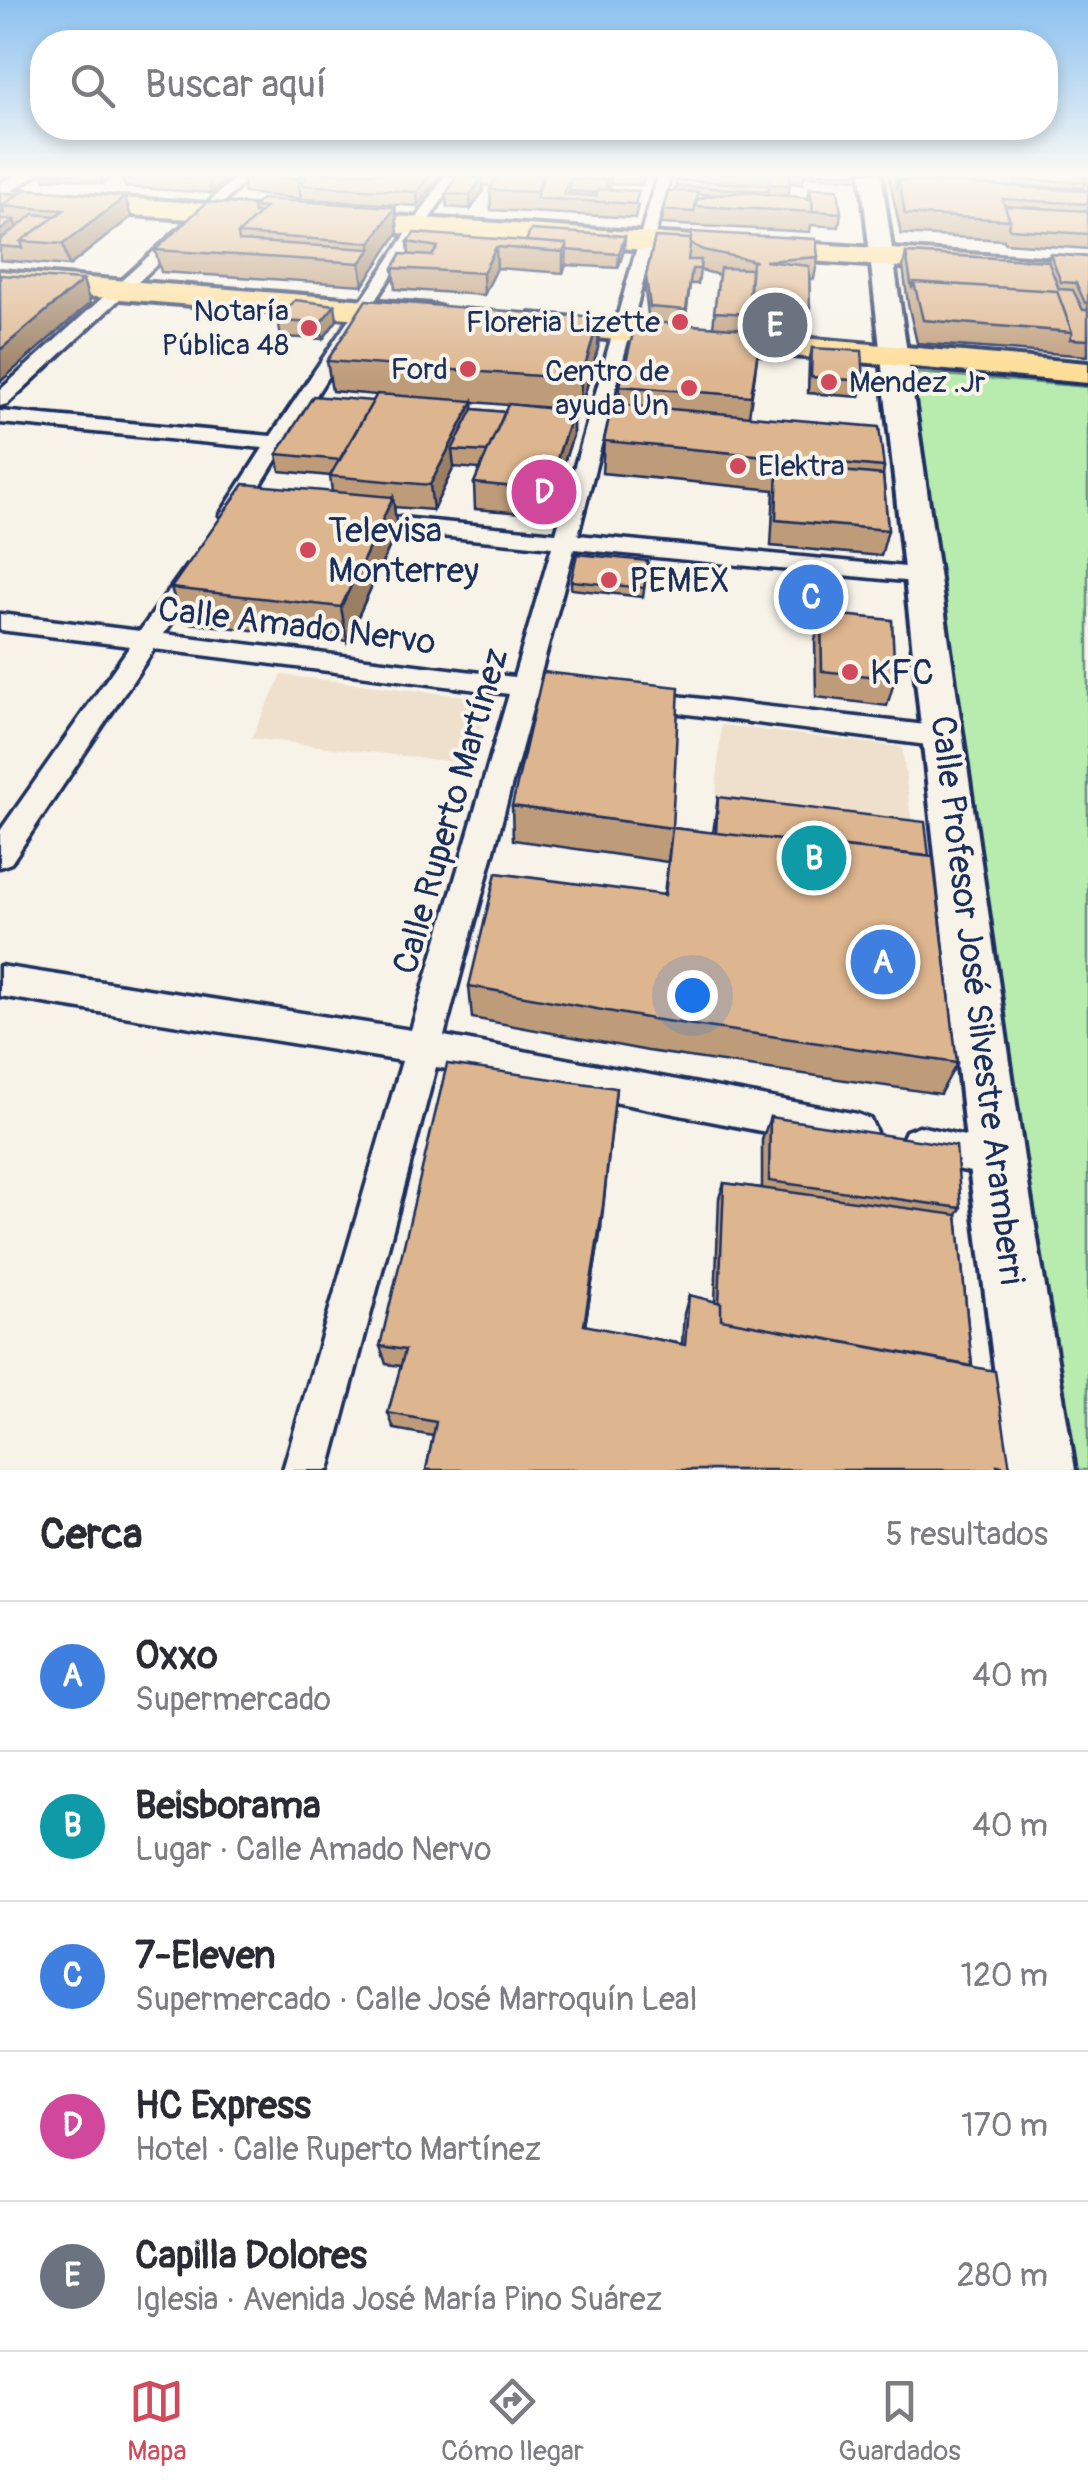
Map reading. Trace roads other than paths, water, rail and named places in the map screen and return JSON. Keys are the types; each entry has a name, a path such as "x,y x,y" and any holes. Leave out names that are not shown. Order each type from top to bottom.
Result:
{"highway":[{"path":"640,242 1088,271"},
{"path":"0,280 458,318"},
{"path":"497,321 1088,373"}],"main road":[{"name":"Calle Profesor José Silvestre Aramberri","path":"880,242 893,356 898,455 925,576 996,1159 1041,1470"}],"street":[{"path":"0,400 177,242"},
{"path":"0,855 211,546 245,509 276,443 310,405 362,308 408,242"},
{"name":"Calle Ruperto Martínez","path":"306,1470 421,1048 526,688 646,242"},
{"path":"0,418 276,443"},
{"path":"332,518 925,576"},
{"name":"Calle Amado Nervo","path":"0,622 562,692"},
{"path":"615,698 943,737"},
{"path":"0,982 421,1048 996,1159"}],"place":[{"name":"Floreria Lizette","path":"680,322"},
{"name":"Capilla Dolores","path":"775,325"},
{"name":"Notaría Pública 48","path":"309,328"},
{"name":"Ford","path":"468,369"},
{"name":"Mendez .Jr","path":"829,382"},
{"name":"Centro de ayuda Un","path":"689,388"},
{"name":"Elektra","path":"738,466"},
{"name":"HC Express","path":"544,492"},
{"name":"Televisa Monterrey","path":"308,550"},
{"name":"PEMEX","path":"609,580"},
{"name":"7-Eleven","path":"811,597"},
{"name":"KFC","path":"850,672"},
{"name":"Beisborama","path":"814,858"},
{"name":"Oxxo","path":"883,962"}]}
